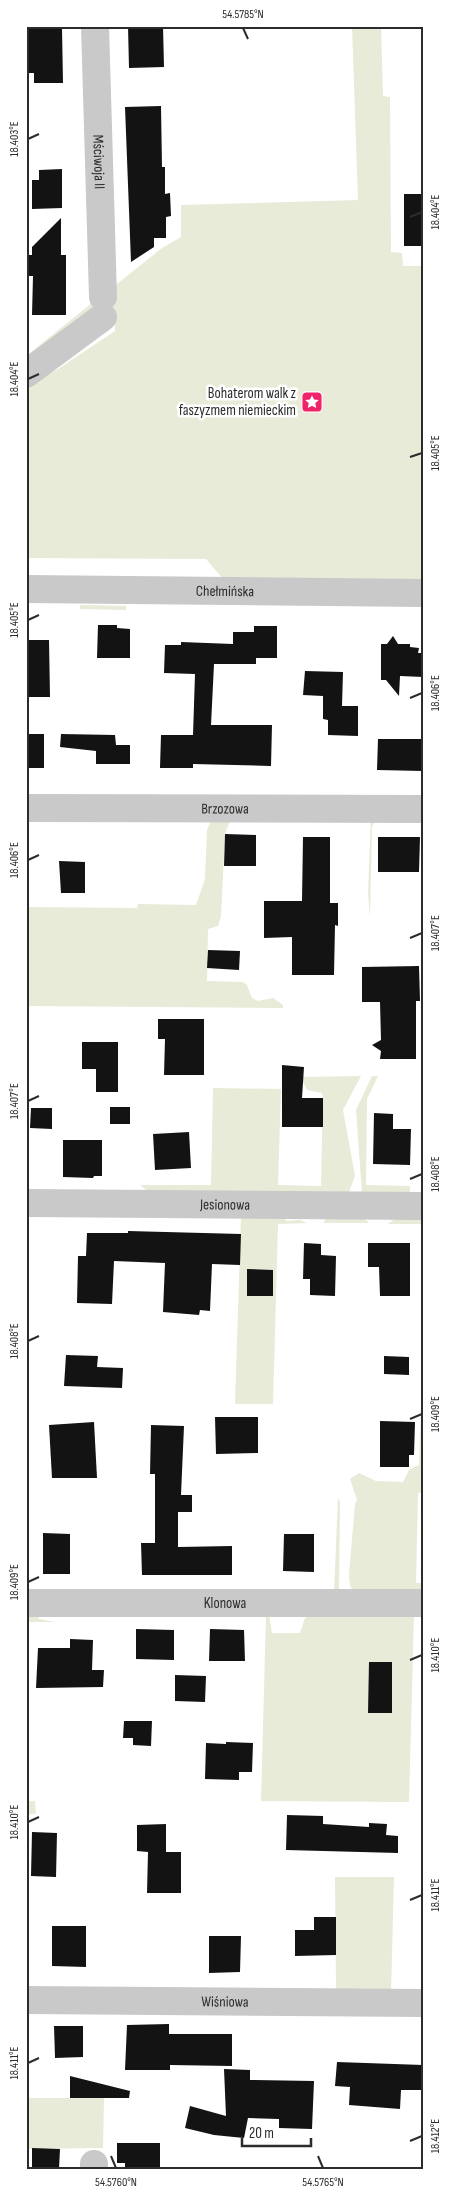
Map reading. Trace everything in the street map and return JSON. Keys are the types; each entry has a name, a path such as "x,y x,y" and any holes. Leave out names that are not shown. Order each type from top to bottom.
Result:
{"street":[{"name":"Mściwoja II","path":"26,374 103,307 95,26"},
{"name":"Chełmińska","path":"26,589 423,593"},
{"name":"Brzozowa","path":"26,808 423,810"},
{"name":"Jesionowa","path":"26,1203 423,1206"},
{"name":"Klonowa","path":"26,1603 423,1603"},
{"name":"Wiśniowa","path":"26,2000 423,2003"}],"green space":[{"path":"352,26 381,26 383,96 390,97 391,252 402,253 403,266 423,266 423,580 224,580 206,559 26,558 26,387 58,369 115,331 112,288 162,248 181,237 181,205 358,200"},
{"path":"97,299 96,308 26,361 26,356"},
{"path":"80,605 126,606 126,610 80,609"},
{"path":"212,818 231,818 225,834 221,916 218,926 208,929 207,981 243,982 247,985 252,998 258,1001 273,998 283,1005 283,1008 26,1006 26,907 137,908 138,904 196,905 205,879 207,830"},
{"path":"371,818 377,818 372,827 370,917 368,892"},
{"path":"361,1076 343,1110 355,1176 349,1192 150,1193 140,1185 211,1185 213,1088 281,1089 278,1185 321,1186 323,1098 322,1093 307,1090 303,1077"},
{"path":"372,1076 378,1076 367,1099 366,1185 410,1186 410,1199 362,1193 356,1110"},
{"path":"423,1214 423,1224 388,1224 396,1218"},
{"path":"241,1217 283,1217 287,1221 300,1220 307,1223 278,1224 273,1404 235,1404"},
{"path":"364,1218 369,1223 323,1223 326,1219"},
{"path":"423,1401 423,1493 418,1493 416,1583 423,1583 423,1594 354,1592 350,1586 349,1574 355,1504 357,1500 350,1479 359,1473 376,1481 403,1482 409,1470 419,1465 421,1402"},
{"path":"338,1498 340,1503 339,1590 334,1592"},
{"path":"26,1613 37,1613 39,1619 55,1622 26,1622"},
{"path":"414,1614 409,1802 261,1801 266,1615 269,1615 272,1633 300,1633 305,1618 309,1616"},
{"path":"26,1801 35,1801 36,1814 30,1814 26,1818"},
{"path":"335,1877 394,1877 391,1992 336,1990"},
{"path":"26,2098 104,2098 103,2148 26,2149"}],"building":[{"path":"37,26 62,28 63,83 34,83 34,73 29,73 29,55 26,53 28,29"},
{"path":"128,26 163,26 164,67 129,68"},
{"path":"161,106 162,167 165,167 165,194 170,193 171,216 166,217 166,238 154,238 154,247 131,262 125,107"},
{"path":"62,169 62,208 32,209 32,180 39,180 39,170"},
{"path":"404,194 423,194 423,246 404,246"},
{"path":"61,218 61,255 66,255 66,315 32,315 33,276 28,276 28,255 32,255 32,247"},
{"path":"98,625 117,625 117,628 130,629 130,658 97,658"},
{"path":"254,626 277,626 277,658 256,658 256,664 214,664 211,725 272,725 271,766 193,764 193,768 160,768 161,735 193,735 195,674 164,673 165,645 181,645 181,642 233,644 233,632 254,632"},
{"path":"393,636 398,644 410,644 410,647 419,648 418,653 423,653 423,677 400,676 399,696 386,680 381,680 381,644 387,644"},
{"path":"26,640 49,640 50,697 26,697"},
{"path":"305,671 343,672 342,706 358,706 358,736 328,735 328,720 323,719 323,696 303,695"},
{"path":"26,734 44,734 44,768 26,768"},
{"path":"61,734 115,735 116,745 130,745 130,764 96,764 96,751 60,747"},
{"path":"378,739 423,739 423,771 377,770"},
{"path":"225,834 256,835 256,866 224,866"},
{"path":"303,837 330,837 330,903 338,903 338,926 335,925 334,975 292,975 292,937 264,938 264,901 302,901"},
{"path":"378,837 420,837 419,872 378,872"},
{"path":"59,861 85,862 85,893 61,893"},
{"path":"208,950 240,951 239,970 207,968"},
{"path":"419,966 420,1001 416,1001 416,1059 380,1059 381,1051 372,1045 381,1040 380,1002 362,1002 362,967"},
{"path":"158,1019 204,1019 204,1075 164,1075 165,1039 158,1039"},
{"path":"82,1042 118,1042 118,1092 96,1092 96,1069 82,1069"},
{"path":"282,1065 304,1067 302,1098 323,1098 323,1127 282,1127"},
{"path":"110,1107 130,1107 130,1124 110,1124"},
{"path":"31,1108 52,1108 52,1129 30,1128"},
{"path":"374,1113 393,1114 393,1129 411,1129 410,1165 373,1164"},
{"path":"189,1132 191,1168 155,1170 153,1134"},
{"path":"63,1140 102,1140 102,1176 94,1176 93,1178 63,1177"},
{"path":"128,1231 241,1234 240,1265 212,1264 210,1311 200,1310 199,1315 163,1312 165,1263 114,1261 112,1304 77,1303 78,1256 86,1256 87,1233 128,1233"},
{"path":"304,1243 321,1244 321,1255 336,1256 335,1296 310,1295 310,1279 303,1279"},
{"path":"368,1243 410,1243 410,1296 380,1296 379,1267 368,1267"},
{"path":"247,1269 273,1270 273,1296 247,1296"},
{"path":"66,1355 98,1356 97,1367 123,1368 122,1388 64,1386"},
{"path":"384,1356 409,1357 409,1375 384,1374"},
{"path":"215,1417 258,1417 258,1453 216,1454"},
{"path":"380,1421 415,1422 414,1455 409,1455 409,1467 380,1467"},
{"path":"94,1422 97,1478 52,1478 49,1425"},
{"path":"151,1425 184,1426 181,1495 192,1495 192,1512 178,1512 178,1547 232,1546 232,1575 142,1575 141,1543 155,1543 155,1474 150,1474"},
{"path":"43,1533 70,1534 70,1574 43,1574"},
{"path":"284,1534 314,1534 314,1572 283,1571"},
{"path":"136,1629 174,1630 174,1660 136,1659"},
{"path":"210,1629 244,1630 245,1661 209,1661"},
{"path":"70,1639 93,1640 92,1670 104,1670 103,1687 36,1688 38,1648 70,1648"},
{"path":"369,1662 392,1662 392,1713 368,1713"},
{"path":"175,1675 206,1676 205,1702 175,1701"},
{"path":"124,1721 152,1721 151,1746 133,1745 133,1738 123,1738"},
{"path":"226,1742 253,1743 252,1772 239,1772 239,1780 205,1779 206,1743 226,1744"},
{"path":"287,1815 323,1816 323,1824 369,1827 369,1823 387,1824 386,1835 398,1836 398,1853 286,1850"},
{"path":"166,1824 166,1852 181,1852 181,1893 147,1893 148,1852 137,1851 137,1825"},
{"path":"32,1832 57,1833 56,1877 31,1876"},
{"path":"314,1917 336,1917 336,1955 295,1956 295,1930 314,1930"},
{"path":"52,1926 86,1926 86,1967 52,1966"},
{"path":"209,1936 241,1936 240,1972 209,1973"},
{"path":"169,2024 169,2034 232,2034 232,2066 170,2065 170,2070 125,2070 127,2025"},
{"path":"54,2026 83,2026 83,2057 55,2058"},
{"path":"337,2062 423,2065 423,2090 401,2090 400,2109 349,2105 350,2087 335,2086"},
{"path":"224,2069 250,2070 250,2080 314,2081 312,2129 279,2128 279,2119 248,2118 244,2138 214,2135 185,2128 190,2106 226,2116"},
{"path":"70,2076 130,2091 129,2098 70,2098"},
{"path":"117,2143 160,2143 160,2169 125,2169 125,2163 117,2163"},
{"path":"32,2148 60,2149 59,2169 32,2169"}],"place":[{"name":"Bohaterom walk z faszyzmem niemieckim","path":"312,402"}]}
